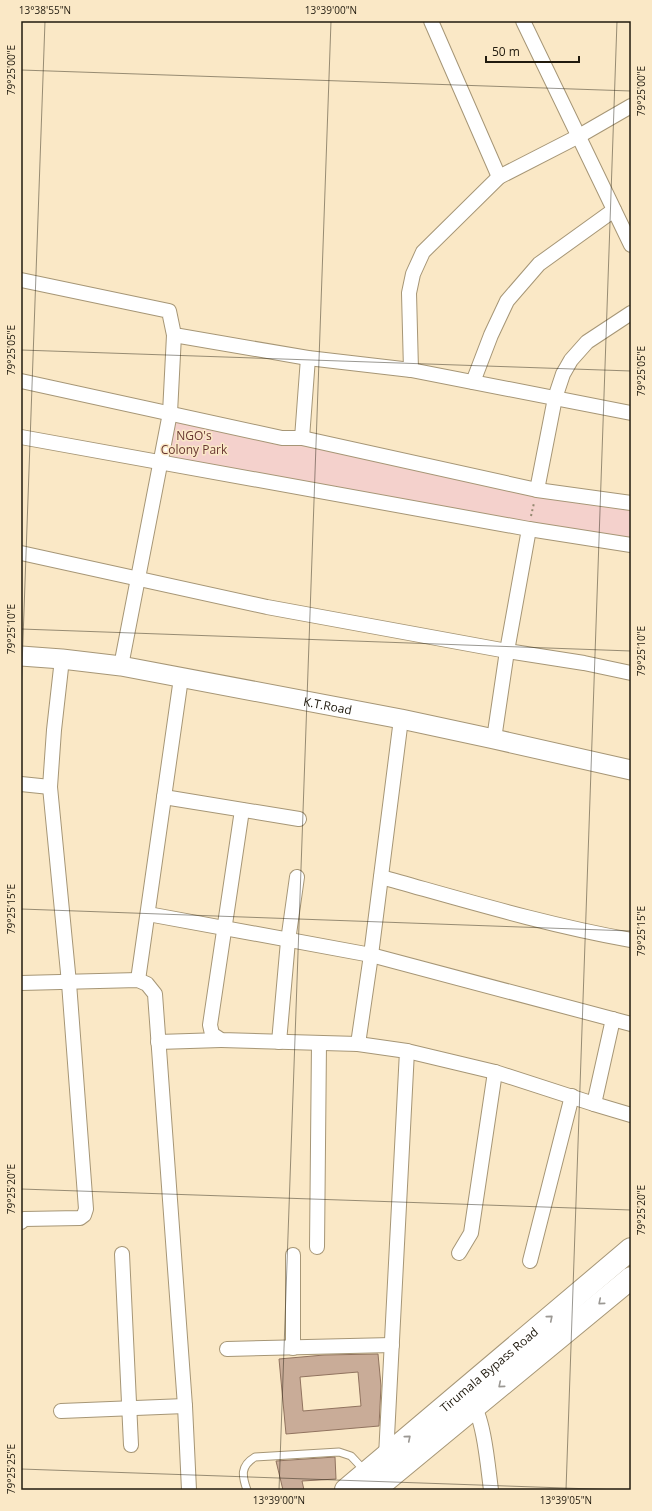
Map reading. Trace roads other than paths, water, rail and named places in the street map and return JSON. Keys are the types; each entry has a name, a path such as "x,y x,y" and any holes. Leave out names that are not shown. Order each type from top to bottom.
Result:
{"main road":[{"name":"K.T.Road","path":"21,656 121,666 401,719 631,770"},
{"name":"Tirumala Bypass Road","path":"346,1490 370,1481 469,1399 631,1249"},
{"name":"Tirumala Bypass Road","path":"370,1481 386,1456 469,1399 631,1278"}],"street":[{"path":"431,21 499,176"},
{"path":"523,21 631,245"},
{"path":"411,370 409,293 413,274 423,252 499,176 579,136 631,106"},
{"path":"473,382 491,335 507,301 539,264 614,210"},
{"path":"21,280 169,311 174,335 170,414 121,666"},
{"path":"536,494 555,398 563,374 571,360 587,342 631,313"},
{"path":"174,335 308,358 411,370 631,413"},
{"path":"302,438 308,358"},
{"path":"21,381 282,438 302,438 536,494 631,503"},
{"path":"21,437 160,462 530,524 631,545"},
{"path":"494,739 506,651 530,524"},
{"path":"21,553 267,607 506,651 584,663 631,673"},
{"path":"21,1222 24,1219 80,1218 84,1215 86,1209 69,983 50,787 54,730 62,659"},
{"path":"138,980 182,678"},
{"path":"358,1044 371,955 401,719"},
{"path":"21,784 50,787"},
{"path":"164,797 299,819"},
{"path":"221,1040 212,1034 210,1025 242,810"},
{"path":"279,1042 288,940 297,877"},
{"path":"381,878 531,918 631,940"},
{"path":"148,914 371,955 631,1024"},
{"path":"21,983 69,983 138,980 147,984 155,994 185,1406 189,1490"},
{"path":"594,1104 613,1019"},
{"path":"158,1042 221,1040 358,1044 407,1052 495,1072 631,1115"},
{"path":"317,1247 319,1043"},
{"path":"386,1456 407,1052"},
{"path":"459,1253 471,1233 495,1072"},
{"path":"530,1261 572,1096"},
{"path":"122,1254 131,1445"},
{"path":"293,1255 293,1348"},
{"path":"227,1350 392,1345"},
{"path":"469,1399 484,1438 491,1490"},
{"path":"61,1411 185,1406"}],"lane":[{"path":"247,1490 242,1478 243,1470 250,1460 255,1458 339,1452 351,1456 370,1481"}],"park label":[{"name":"NGO's Colony Park","path":"194,442"}]}
